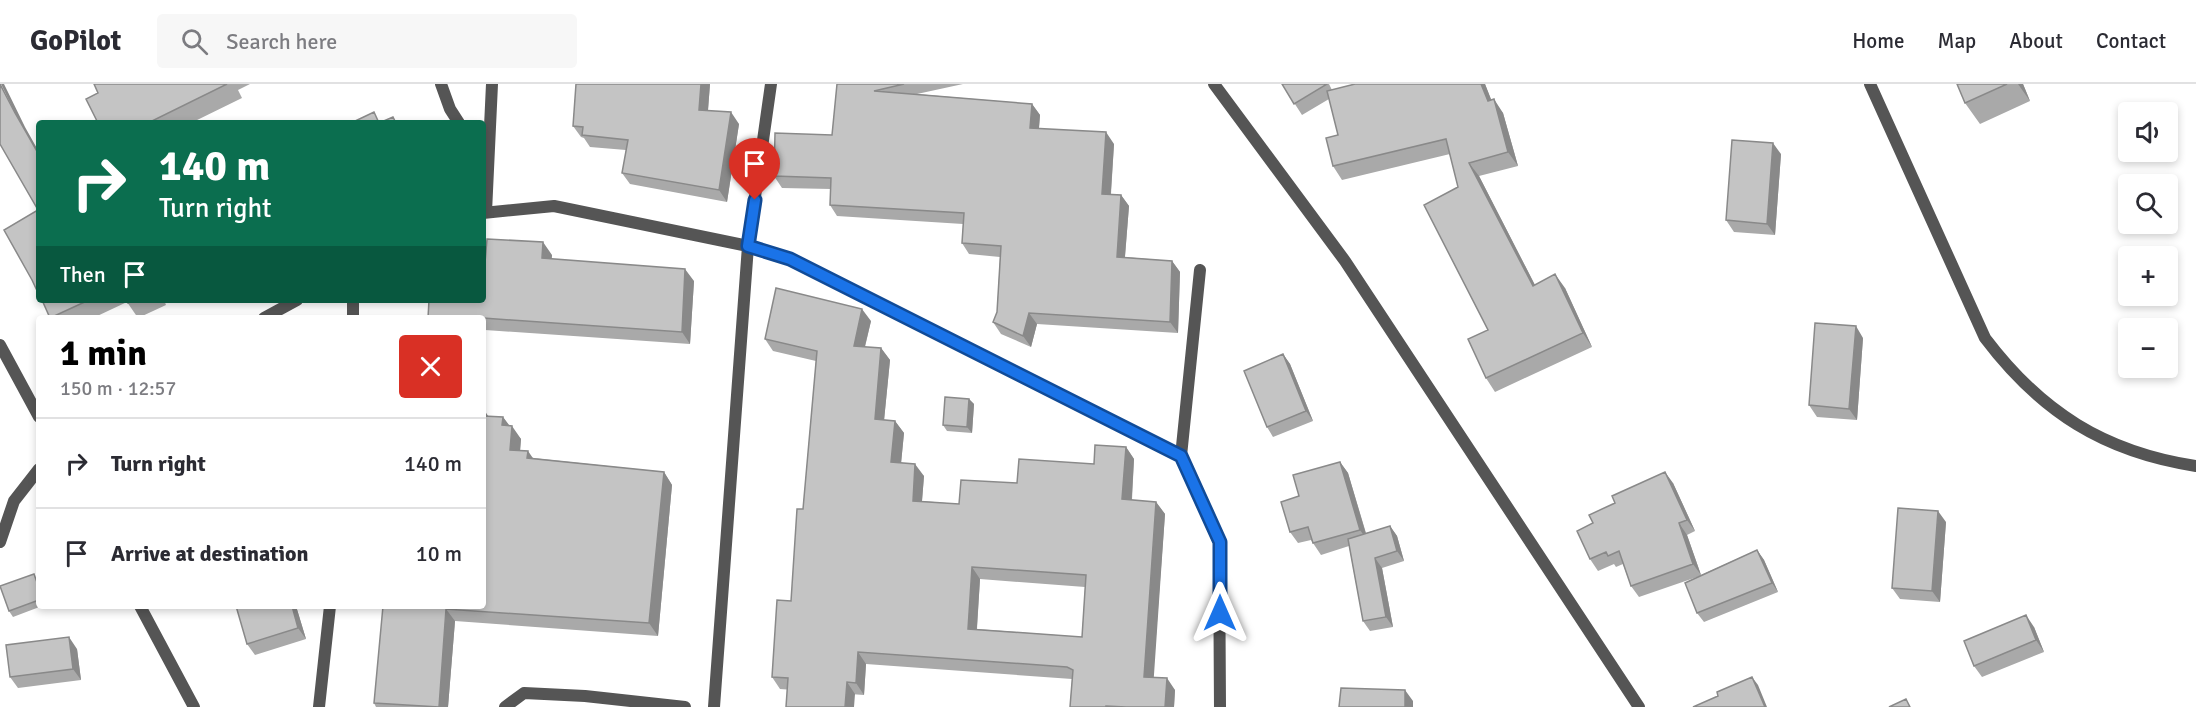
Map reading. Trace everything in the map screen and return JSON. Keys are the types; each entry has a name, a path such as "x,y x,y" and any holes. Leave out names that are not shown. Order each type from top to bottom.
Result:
{"street":[{"path":"441,84 450,109 457,120"},
{"path":"486,163 492,84"},
{"path":"714,707 748,246 771,84"},
{"path":"1214,84 1345,261 1639,707"},
{"path":"1870,84 1985,338 2004,363 2050,407 2104,440 2165,461 2196,466"},
{"path":"486,213 554,206 748,246 790,259 1181,456"},
{"path":"1200,270 1181,456 1220,542 1220,707"},
{"path":"270,315 292,303"},
{"path":"0,345 36,411"},
{"path":"0,542 14,501 36,473"},
{"path":"142,609 194,707"},
{"path":"319,707 330,609"},
{"path":"505,707 524,693 585,696 685,707"}],"building":[{"path":"0,84 36,150 36,207 0,144"},
{"path":"94,84 227,84 154,120 96,120 86,99 98,93"},
{"path":"576,84 701,84 699,110 731,112 719,190 622,173 628,140 582,135 583,127 573,126"},
{"path":"837,84 904,84 874,91 1032,104 1030,128 1106,132 1102,194 1121,195 1117,257 1172,261 1170,322 1029,313 1023,336 993,322 997,312 1001,246 962,243 964,213 830,205 831,178 774,176 775,133 832,135"},
{"path":"1282,84 1327,84 1294,104"},
{"path":"1355,84 1481,84 1488,101 1494,99 1508,152 1469,163 1533,286 1555,274 1583,333 1486,378 1468,339 1488,330 1424,205 1458,187 1446,139 1333,166 1326,138 1338,135 1327,91"},
{"path":"1957,84 2007,84 1965,103"},
{"path":"374,112 378,120 357,120"},
{"path":"1732,140 1773,143 1767,224 1726,220"},
{"path":"36,211 36,289 32,280 4,230"},
{"path":"487,239 543,242 542,258 685,269 682,332 486,318 486,315 428,315 429,303 486,303"},
{"path":"776,288 862,309 854,346 881,348 875,419 895,421 891,462 915,464 913,501 959,504 961,480 1017,483 1019,459 1094,464 1095,445 1126,447 1122,499 1156,502 1144,677 1167,678 1165,707 1070,707 1073,670 1067,667 858,652 856,683 847,682 845,707 786,707 788,678 772,677 777,600 791,601 797,509 803,509 817,351 765,339","holes":["972,567 1086,575 1082,637 968,629"]},
{"path":"43,303 82,303 56,315 49,315"},
{"path":"1815,323 1856,326 1849,409 1809,405"},
{"path":"1283,354 1306,411 1267,427 1244,371"},
{"path":"945,397 969,399 967,427 943,425"},
{"path":"486,416 503,417 502,425 512,426 510,450 528,451 527,458 664,472 649,623 446,609 486,609"},
{"path":"1340,462 1360,530 1313,543 1308,527 1290,532 1281,502 1299,496 1293,475"},
{"path":"1665,472 1687,520 1679,523 1693,564 1631,586 1619,551 1608,556 1606,552 1590,559 1577,531 1593,523 1589,515 1615,503 1612,496"},
{"path":"1898,508 1938,511 1932,591 1892,588"},
{"path":"1390,526 1397,551 1375,558 1386,617 1363,621 1348,539"},
{"path":"1757,550 1772,583 1697,613 1685,583"},
{"path":"34,574 36,601 9,611 0,586"},
{"path":"237,609 293,609 298,628 247,644"},
{"path":"383,609 446,609 439,707 374,703"},
{"path":"2026,615 2036,640 1974,666 1964,641"},
{"path":"69,637 73,669 10,677 6,645"},
{"path":"1752,677 1765,707 1693,707 1718,696 1717,692"},
{"path":"1341,688 1405,690 1405,707 1339,707"},
{"path":"1906,699 1910,707 1889,707"}],"route":[{"path":"755,200 748,246 790,259 1181,456 1220,542 1220,613"}]}
